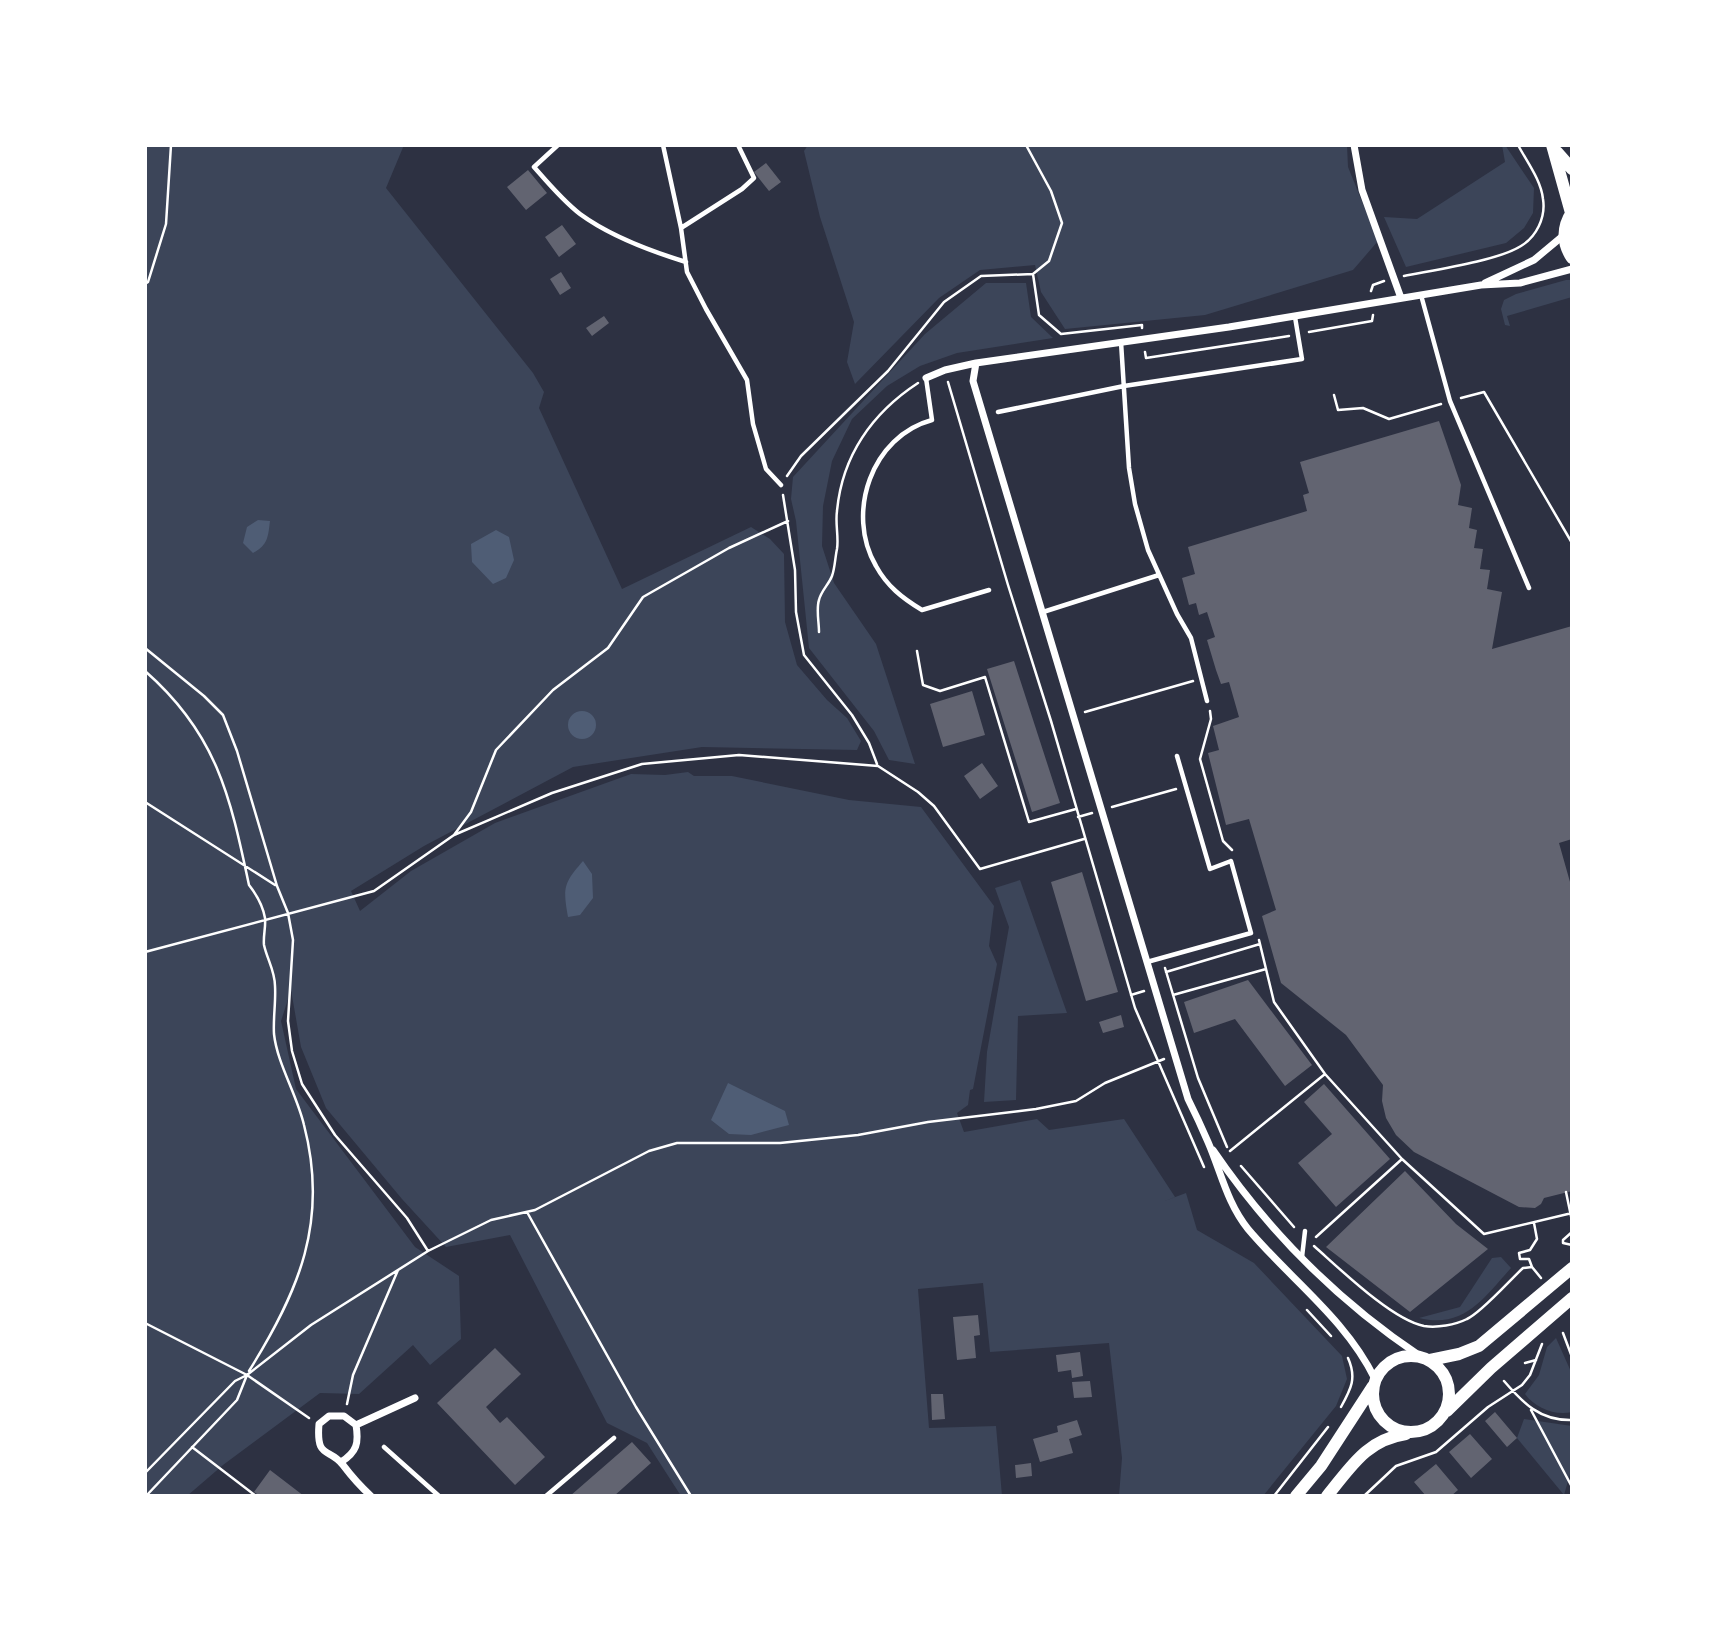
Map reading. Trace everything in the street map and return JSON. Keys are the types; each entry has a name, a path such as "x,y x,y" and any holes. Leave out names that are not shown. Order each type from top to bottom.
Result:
{"main road":[{"path":"1553,147 1572,169"},
{"path":"1553,147 1571,213 1564,235 1572,258"},
{"path":"1296,1496 1321,1466 1389,1362 1408,1355 1425,1358 1459,1354 1479,1346 1572,1268"},
{"path":"1326,1496 1371,1446 1392,1436 1426,1429 1436,1423 1492,1368 1572,1298"},
{"path":"1425,1358 1444,1375 1448,1384 1448,1404 1444,1414"},
{"path":"1374,1383 1372,1398 1382,1419 1391,1427 1414,1432"}],"street":[{"path":"1354,145 1362,190 1401,298"},
{"path":"1481,285 1534,260 1564,235"},
{"path":"926,378 945,370 976,363 1295,317 1481,285 1520,284 1572,269"},
{"path":"976,363 973,382 1188,1099 1209,1143 1230,1200 1247,1228 1343,1329 1367,1362 1374,1383"},
{"path":"1209,1143 1236,1183 1302,1258 1363,1316 1425,1358"},
{"path":"356,1425 415,1398"},
{"path":"341,1462 354,1454 359,1440 356,1425 344,1416 329,1416 318,1424 317,1439 324,1453 341,1462 351,1478 370,1496"}],"lane":[{"path":"558,145 534,167 580,214 608,231 686,262"},
{"path":"663,145 681,228 687,272 747,380 753,424 766,469 781,485"},
{"path":"681,228 742,189 754,178 737,145"},
{"path":"1421,295 1450,401 1529,588"},
{"path":"998,412 1124,386 1302,359 1295,317"},
{"path":"1121,342 1129,468 1135,504 1148,550 1191,638 1207,701"},
{"path":"926,378 932,420 910,429 897,439 873,468 864,511 869,549 876,567 897,595 922,610 989,590"},
{"path":"1042,612 1159,575"},
{"path":"1147,962 1251,933 1231,861 1210,869 1177,756"},
{"path":"1302,1258 1304,1233"},
{"path":"546,1496 614,1438"},
{"path":"384,1447 439,1496"}],"path":[{"path":"145,284 148,282 166,224 171,145"},
{"path":"878,766 869,743 852,715 804,655 796,612 795,570 781,485 801,456 888,371 944,302 981,276 1033,275 1049,261 1062,223 1051,191 1026,145"},
{"path":"1395,278 1500,255 1520,247 1531,237 1544,212 1544,200 1539,184 1518,145"},
{"path":"819,632 819,600 832,575 838,545 836,515 840,486 849,462 859,440 872,422 889,404 926,378"},
{"path":"454,835 471,812 496,750 553,690 608,648 643,597 729,548 788,521"},
{"path":"145,648 223,715 237,751 277,886 288,913 293,940 288,1021 292,1051 302,1084 335,1135 407,1218 428,1251"},
{"path":"916,651 923,685 940,691 985,677 1029,822 1076,809"},
{"path":"145,671 168,693 204,740 219,770 249,885 265,919 264,945 275,986 273,1012 276,1049 294,1090 304,1124 311,1153 313,1189 305,1258 278,1325 247,1375 237,1400 146,1496"},
{"path":"1072,715 1202,678"},
{"path":"1207,701 1211,719 1200,759 1223,841 1233,850"},
{"path":"145,952 373,891 454,835 552,793 642,764 738,755 878,766 934,806 980,869 1084,839"},
{"path":"1078,817 1186,786"},
{"path":"145,802 277,886"},
{"path":"1166,972 1259,941 1274,1002 1325,1074 1402,1159 1484,1234 1571,1214"},
{"path":"1162,958 1198,1079 1229,1152 1325,1074"},
{"path":"1173,995 1266,969"},
{"path":"145,1473 235,1381 247,1375 311,1325 428,1251 491,1220 535,1210 649,1151 677,1143 780,1143 858,1135 928,1122 1036,1109 1076,1101 1105,1083 1175,1055"},
{"path":"1402,1159 1310,1242 1353,1282 1411,1321 1424,1326 1447,1325 1468,1319 1523,1268 1532,1267"},
{"path":"1236,1161 1304,1233"},
{"path":"1566,1192 1572,1221"},
{"path":"527,1212 636,1407 691,1496"},
{"path":"1534,1223 1537,1239 1530,1250 1519,1253 1520,1259 1529,1259 1542,1279"},
{"path":"1572,1232 1563,1243 1572,1245"},
{"path":"344,1416 353,1375 398,1270"},
{"path":"145,1323 247,1375 318,1424"},
{"path":"1563,1334 1572,1357"},
{"path":"1364,1496 1396,1466 1436,1452 1488,1407 1513,1392 1530,1376 1547,1336"},
{"path":"1525,1363 1536,1360"},
{"path":"1504,1381 1531,1410 1572,1487"},
{"path":"1338,1413 1353,1385"},
{"path":"1531,1410 1544,1416 1572,1420"},
{"path":"1274,1496 1331,1423"},
{"path":"191,1447 256,1496"}],"shaded area":[{"path":"145,145 404,145 386,188 533,373 544,392 539,408 622,589 751,527 770,539 784,554 785,622 797,665 827,700 847,718 861,741 857,750 702,747 573,767 424,846 351,891 360,911 411,871 495,823 631,774 665,775 688,772 694,776 732,776 849,800 921,807 994,906 989,946 997,964 973,1089 970,1090 968,1105 957,1113 964,1132 1037,1119 1049,1130 1124,1119 1175,1197 1162,1202 1186,1193 1197,1230 1254,1263 1342,1356 1347,1379 1336,1406 1263,1496 1119,1496 1122,1458 1109,1343 990,1352 983,1283 918,1289 929,1428 996,1426 1002,1496 681,1496 647,1443 607,1423 510,1235 446,1247 326,1108 301,1047 291,990 281,1021 296,1089 415,1247 459,1276 461,1339 430,1365 413,1345 359,1394 320,1393 223,1465 187,1496 145,1496"},
{"path":"808,145 1347,145 1348,167 1378,241 1353,270 1205,315 1065,329 1041,292 1035,265 980,270 939,298 855,384 847,362 854,322 820,217 804,151"},
{"path":"1502,145 1505,145 1534,188 1533,213 1524,228 1506,243 1406,267 1384,217 1417,219 1505,162"},
{"path":"1572,280 1572,297 1507,316 1510,326 1505,325 1501,309 1504,300"},
{"path":"986,283 1026,283 1031,317 1053,338 957,353 920,366 887,386 852,419 832,461 823,506 822,546 834,583 876,644 915,764 889,760 874,731 809,648 796,521 791,499 793,477 925,334"},
{"path":"258,520 270,521 269,532 264,544 253,553 243,543 247,527"},
{"path":"496,530 509,537 514,560 506,578 493,584 472,562 471,544"},
{"path":"582,711 592,715 596,725 592,735 582,739 572,735 568,725 572,715"},
{"path":"583,861 592,874 593,898 580,915 568,917 566,887"},
{"path":"1020,880 1067,1013 1018,1016 1016,1100 984,1102 987,1052 1009,927 995,888"},
{"path":"728,1083 785,1111 789,1125 751,1135 729,1134 711,1120"},
{"path":"1501,1257 1511,1268 1472,1308 1449,1319 1419,1318 1460,1307 1492,1258"},
{"path":"1556,1338 1572,1374 1572,1412 1546,1410 1525,1394 1539,1375 1547,1347"},
{"path":"1524,1419 1572,1426 1572,1467 1564,1495 1517,1438"}],"building":[{"path":"766,163 781,182 769,191 754,172"},
{"path":"528,170 547,193 526,210 507,187"},
{"path":"562,225 576,244 559,257 545,237"},
{"path":"561,272 571,288 560,295 550,279"},
{"path":"604,316 609,323 592,336 586,328"},
{"path":"1439,421 1461,485 1458,505 1472,508 1469,528 1477,530 1474,548 1483,549 1480,569 1490,570 1487,589 1502,592 1492,649 1572,626 1572,839 1559,843 1572,889 1572,1191 1544,1198 1535,1208 1519,1207 1414,1152 1396,1135 1386,1118 1382,1101 1383,1085 1346,1035 1281,983 1262,916 1276,910 1249,819 1226,825 1208,753 1219,750 1213,726 1239,717 1229,682 1221,684 1216,670 1207,640 1215,637 1207,612 1199,615 1196,603 1189,605 1182,578 1195,574 1188,547 1307,511 1303,495 1309,493 1300,462"},
{"path":"1014,661 1060,803 1032,812 987,669"},
{"path":"972,691 985,735 943,747 930,704"},
{"path":"982,763 998,786 980,799 964,776"},
{"path":"1082,872 1118,992 1086,1001 1051,882"},
{"path":"1248,980 1312,1065 1285,1086 1235,1019 1194,1033 1184,1002"},
{"path":"1121,1015 1124,1027 1103,1033 1099,1022"},
{"path":"1324,1084 1390,1159 1336,1207 1298,1163 1332,1134 1304,1102"},
{"path":"1405,1171 1456,1224 1488,1249 1410,1312 1326,1247"},
{"path":"978,1315 980,1335 974,1336 976,1358 957,1360 953,1317"},
{"path":"495,1348 521,1374 486,1407 500,1423 507,1417 545,1457 515,1485 437,1403"},
{"path":"1080,1352 1083,1376 1072,1378 1071,1370 1058,1372 1056,1355"},
{"path":"1090,1381 1092,1397 1074,1398 1072,1382"},
{"path":"931,1394 943,1394 945,1419 932,1420"},
{"path":"1495,1412 1517,1438 1507,1447 1485,1421"},
{"path":"1077,1420 1082,1435 1069,1439 1073,1453 1040,1462 1033,1439 1058,1432 1057,1426"},
{"path":"1470,1434 1492,1459 1471,1478 1449,1452"},
{"path":"632,1442 651,1463 614,1496 570,1496"},
{"path":"1031,1463 1032,1476 1016,1478 1015,1465"},
{"path":"1436,1464 1458,1490 1451,1496 1426,1496 1414,1482"},
{"path":"270,1470 304,1496 260,1496 254,1492"}]}
